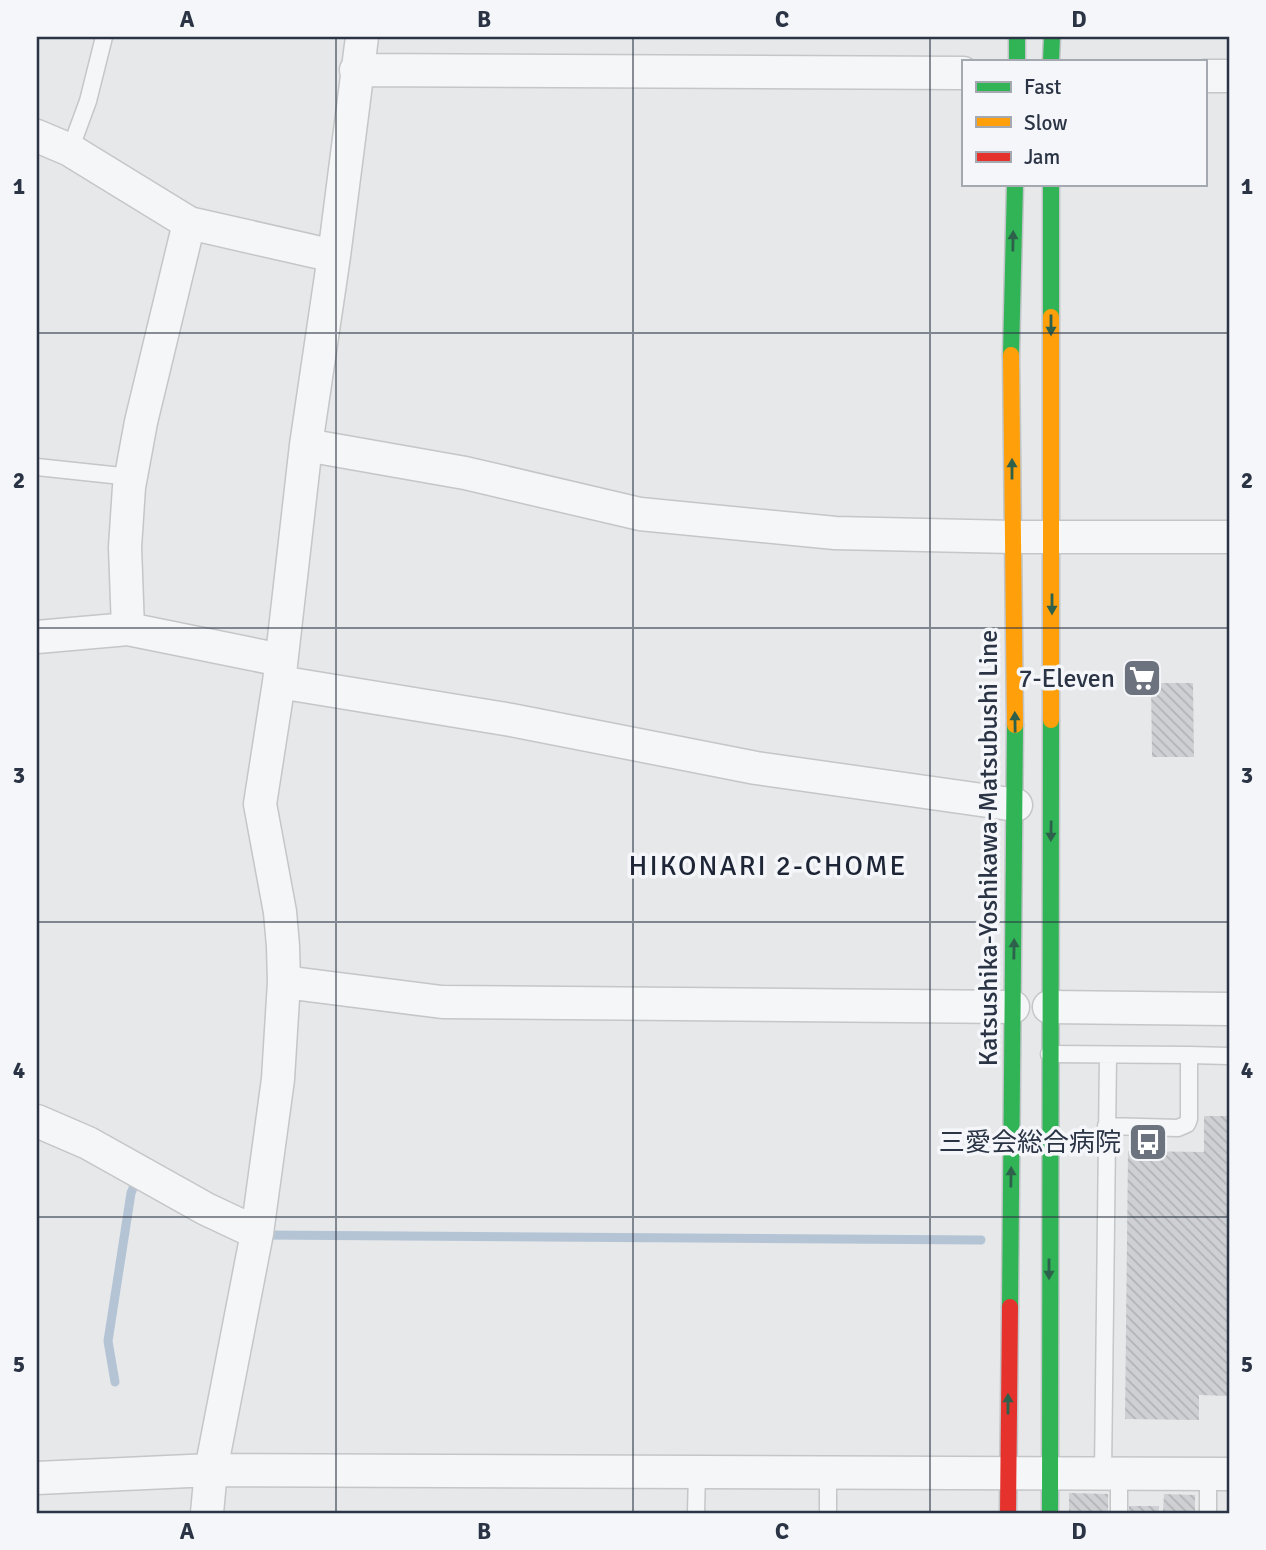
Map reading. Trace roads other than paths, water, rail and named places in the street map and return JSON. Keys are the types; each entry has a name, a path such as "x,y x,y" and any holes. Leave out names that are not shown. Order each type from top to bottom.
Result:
{"main road":[{"path":"1017,37 1017,60"},
{"path":"1051,60 1052,37"},
{"name":"Katsushika-Yoshikawa-Matsubushi Line","path":"1008,1513 1016,805 1011,317 1015,186"},
{"path":"1050,1513 1051,186"}],"street":[{"path":"207,1513 211,1470 257,1233 278,1079 284,982 280,912 260,804 280,671 306,445 334,257 362,37"},
{"path":"356,70 962,73"},
{"path":"1206,76 1229,76"},
{"path":"37,136 69,150 189,223 334,257"},
{"path":"128,629 125,547 131,477 141,422 189,223"},
{"path":"306,445 465,473 640,514 835,533 1013,537 1229,537"},
{"path":"37,637 128,629 280,671 511,720 756,768 1016,805"},
{"path":"284,982 442,1002 1013,1007"},
{"path":"1049,1007 1229,1009"},
{"path":"37,1121 88,1143 206,1209 257,1233"},
{"path":"37,1478 211,1470 1219,1474"}],"lane":[{"path":"69,150 88,101 104,37"},
{"path":"37,467 131,477"},
{"path":"1049,1054 1229,1056"},
{"path":"1108,1055 1106,1126 1111,1473 1119,1513"},
{"path":"1106,1126 1178,1128 1187,1124 1189,1055"},
{"path":"696,1472 696,1513"},
{"path":"828,1473 828,1513"},
{"path":"1208,1513 1219,1474"}],"waterway":[{"path":"115,1382 108,1341 131,1193 136,1181"},
{"path":"262,1235 981,1240"}],"place":[{"name":"7-Eleven","path":"1142,678"},
{"name":"三愛会総合病院","path":"1148,1142"}],"district":[{"name":"HIKONARI 2-CHOME","path":"768,865"}]}
